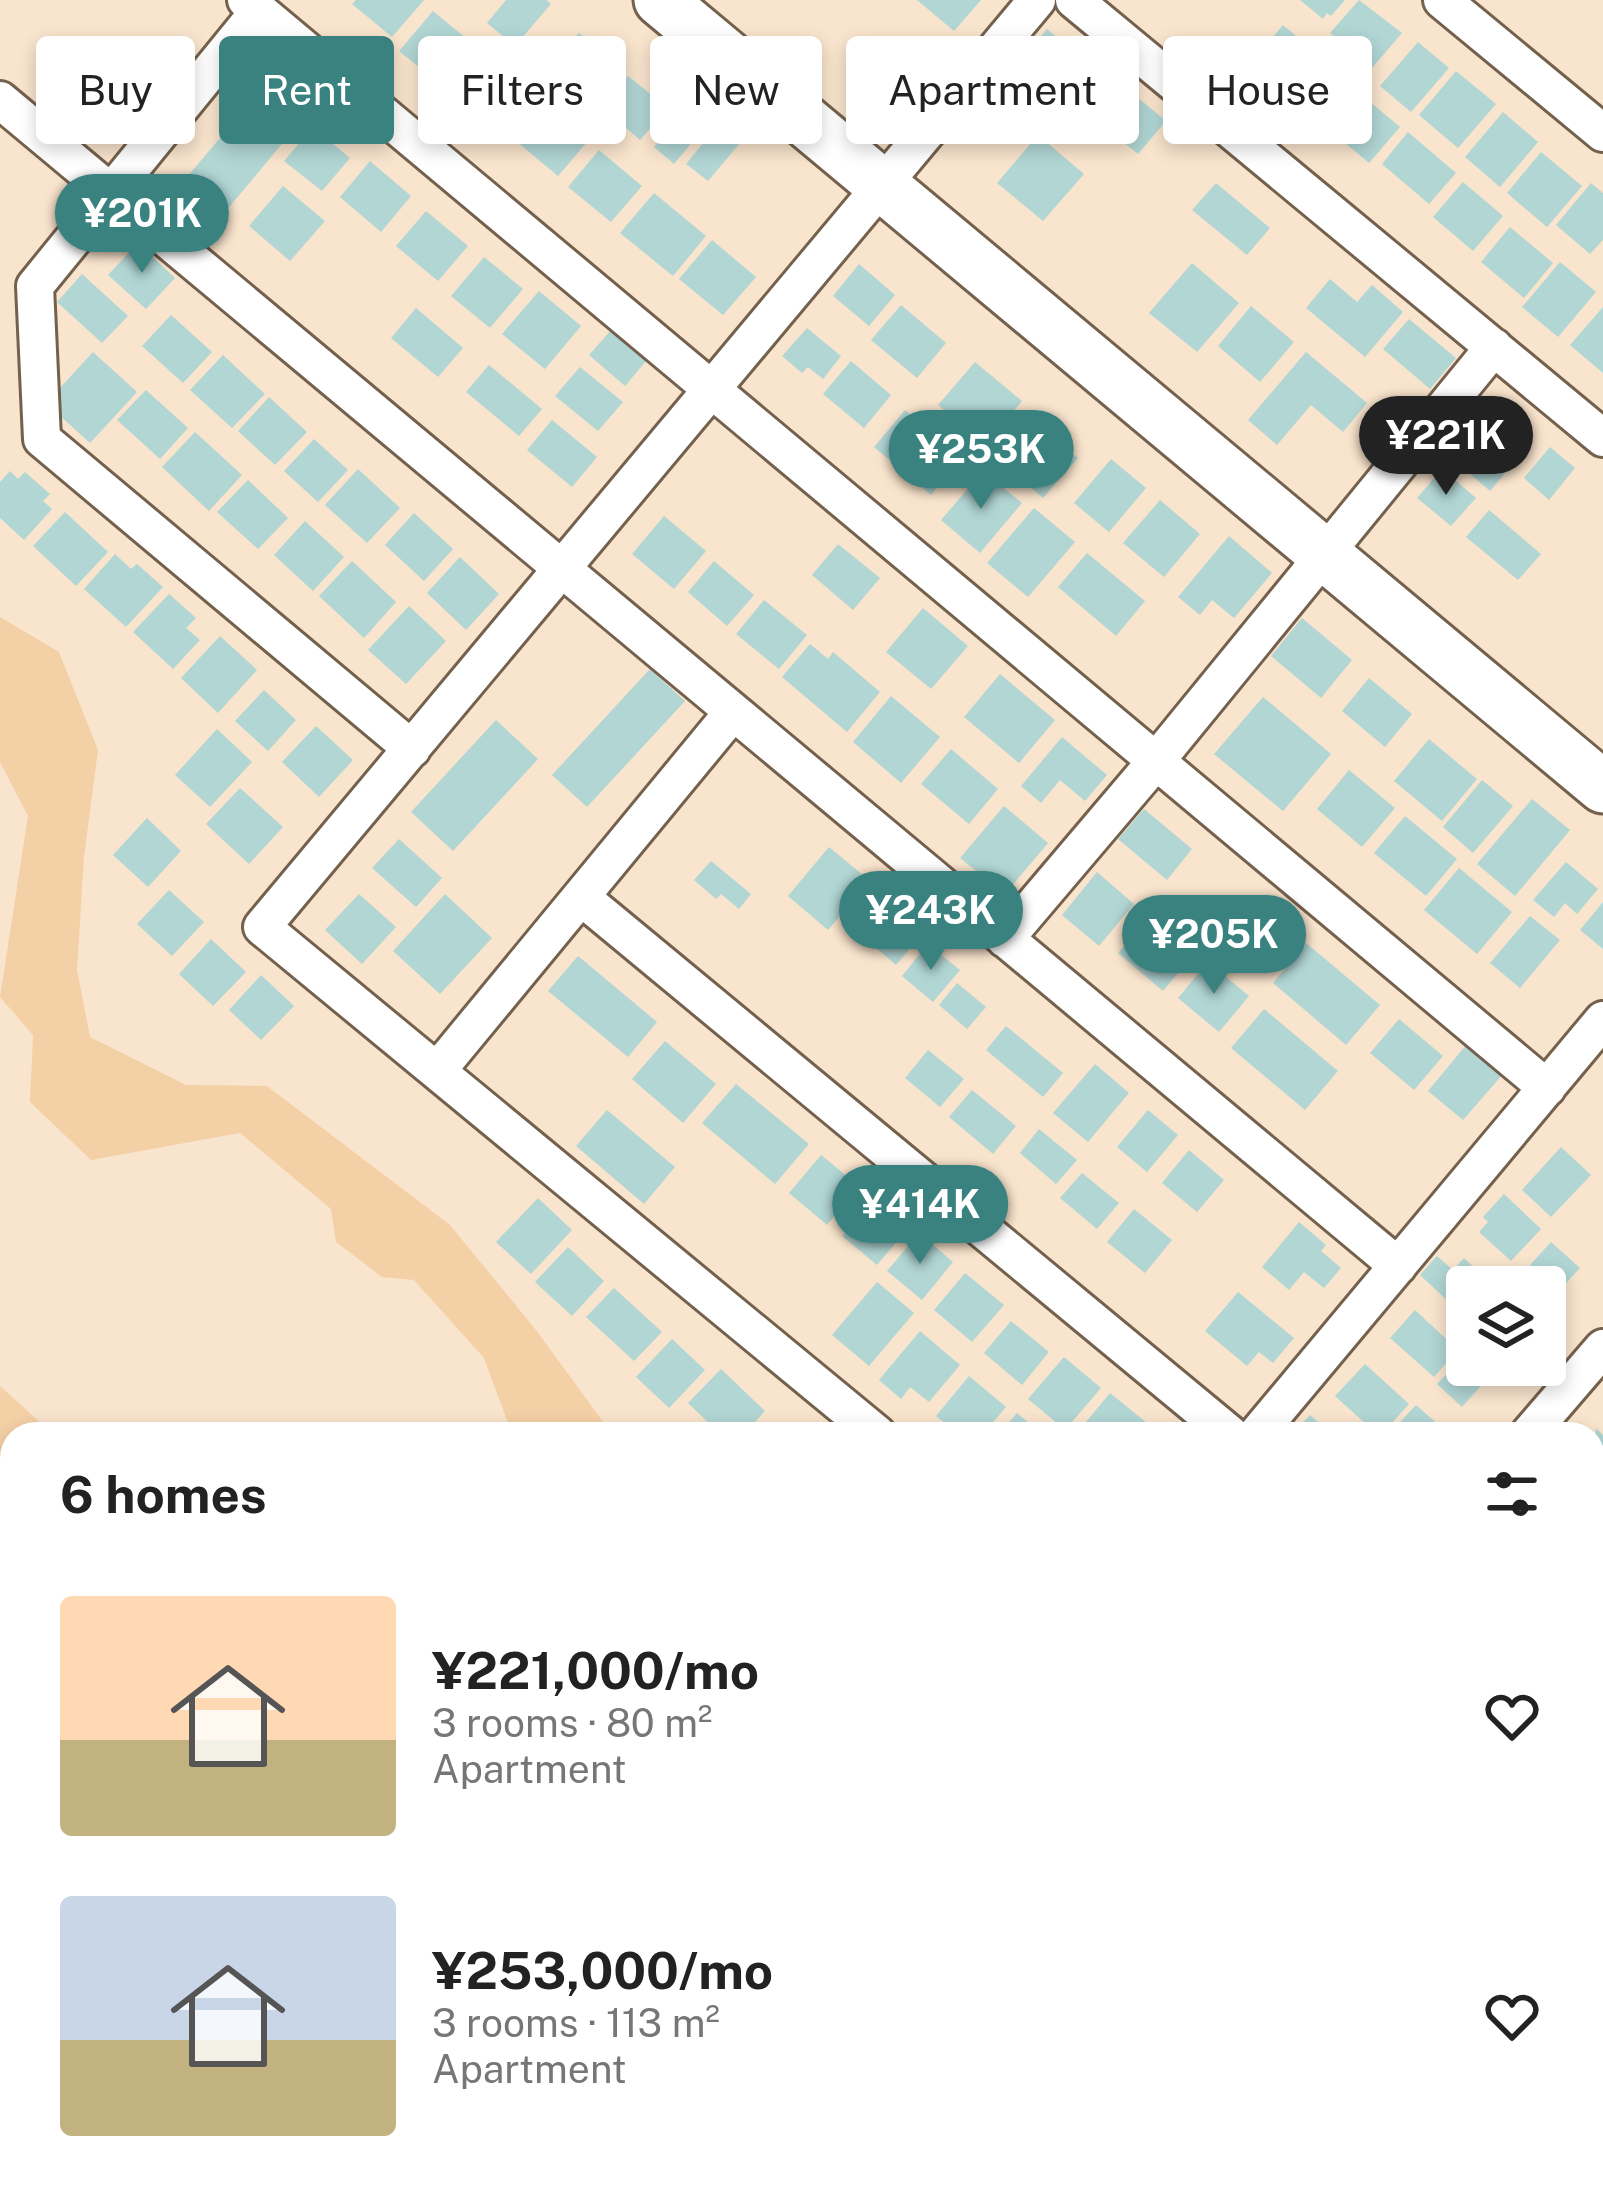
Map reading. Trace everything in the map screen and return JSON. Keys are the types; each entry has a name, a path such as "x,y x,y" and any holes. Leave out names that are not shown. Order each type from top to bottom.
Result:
{"street":[{"path":"660,0 1603,787"},
{"path":"863,1422 262,926 1037,0"},
{"path":"1074,0 1603,439"},
{"path":"1442,0 1603,133"},
{"path":"412,749 42,440 35,286 252,6 1547,1088"},
{"path":"0,100 1398,1266"},
{"path":"1005,940 1494,347"},
{"path":"437,1071 733,712"},
{"path":"581,897 1215,1422"},
{"path":"1267,1422 1603,1020"},
{"path":"1539,1422 1603,1348"}],"shaded area":[{"path":"0,617 59,652 98,750 84,857 77,970 90,1037 186,1085 267,1086 450,1225 603,1422 508,1422 484,1358 414,1280 382,1277 336,1242 331,1209 240,1133 91,1160 30,1102 33,1035 0,997 28,816 0,762"},
{"path":"0,1386 40,1422 0,1422"}],"building":[{"path":"356,0 424,0 393,36 352,4"},
{"path":"506,0 551,4 524,36 503,36 487,23"},
{"path":"917,0 981,0 954,31"},
{"path":"1300,0 1345,0 1323,19"},
{"path":"1359,0 1402,33 1372,68 1372,36 1330,33"},
{"path":"433,11 463,36 418,36 418,66 399,51"},
{"path":"1283,25 1296,36 1274,36"},
{"path":"1418,42 1449,68 1411,112 1380,86"},
{"path":"1456,71 1496,104 1458,148 1419,115"},
{"path":"626,78 650,94 650,129 640,140 626,128"},
{"path":"1139,99 1163,119 1163,125 1138,154 1126,144 1139,144"},
{"path":"1372,103 1400,127 1369,163 1346,144 1372,144"},
{"path":"1503,112 1538,142 1500,187 1465,157"},
{"path":"1408,132 1456,173 1429,204 1382,164"},
{"path":"219,139 219,144 282,144 210,230 171,196"},
{"path":"298,144 333,144 350,158 322,191 284,161"},
{"path":"520,144 585,144 558,176"},
{"path":"657,144 691,144 674,164 654,147"},
{"path":"702,144 739,144 708,181 686,164"},
{"path":"1030,144 1049,144 1084,174 1043,221 997,183"},
{"path":"599,150 642,186 611,222 568,187"},
{"path":"1541,152 1582,186 1547,227 1507,193"},
{"path":"370,161 411,196 381,232 340,197"},
{"path":"1463,182 1503,216 1473,251 1433,217"},
{"path":"1216,183 1270,228 1247,255 1192,210"},
{"path":"1591,183 1603,193 1603,240 1590,254 1556,225"},
{"path":"283,186 325,221 290,261 249,226"},
{"path":"654,193 706,236 673,276 620,233"},
{"path":"426,211 468,246 438,281 396,246"},
{"path":"1510,227 1553,263 1524,298 1481,262"},
{"path":"712,240 756,277 723,315 679,279"},
{"path":"138,243 175,278 146,309 108,275"},
{"path":"484,257 523,289 490,328 451,296"},
{"path":"1560,262 1596,292 1558,337 1522,307"},
{"path":"1192,263 1239,303 1197,352 1149,313"},
{"path":"859,264 895,295 869,326 833,296"},
{"path":"82,274 128,316 102,343 57,302"},
{"path":"1330,279 1357,302 1372,285 1403,312 1365,357 1306,308"},
{"path":"539,291 581,326 545,369 502,334"},
{"path":"901,305 946,343 917,378 871,340"},
{"path":"1251,306 1294,342 1260,382 1218,346"},
{"path":"1603,307 1603,373 1570,345"},
{"path":"416,308 463,348 438,377 391,338"},
{"path":"171,315 212,352 183,383 142,346"},
{"path":"1409,319 1456,358 1430,389 1383,349"},
{"path":"807,328 841,356 823,379 808,367 802,373 782,356"},
{"path":"611,330 647,360 625,386 589,355"},
{"path":"93,352 137,392 90,443 46,403"},
{"path":"1306,352 1367,403 1343,432 1311,405 1277,445 1248,420"},
{"path":"223,355 265,394 232,428 190,390"},
{"path":"851,361 891,395 864,428 823,394"},
{"path":"975,362 1022,401 985,445 938,405"},
{"path":"489,365 542,409 519,436 466,392"},
{"path":"580,367 623,402 598,431 555,396"},
{"path":"146,390 188,428 160,459 117,420"},
{"path":"269,397 307,432 275,465 238,431"},
{"path":"905,410 962,458 931,495 874,447"},
{"path":"1026,415 1078,458 1043,498 992,455"},
{"path":"552,420 597,457 572,487 527,450"},
{"path":"1472,420 1517,459 1490,491 1444,452"},
{"path":"195,432 242,475 209,511 162,467"},
{"path":"314,439 348,470 318,502 284,471"},
{"path":"1550,447 1575,468 1549,500 1524,478"},
{"path":"1111,459 1146,488 1109,532 1074,503"},
{"path":"358,469 400,508 367,543 325,505"},
{"path":"1442,469 1476,498 1451,526 1417,498"},
{"path":"10,471 18,479 25,472 50,494 43,501 52,509 24,540 0,518 0,482"},
{"path":"983,471 1022,503 980,553 941,520"},
{"path":"248,480 288,518 258,549 217,512"},
{"path":"1160,500 1200,534 1164,577 1123,543"},
{"path":"1034,508 1075,542 1028,597 987,563"},
{"path":"1489,510 1541,554 1518,580 1466,537"},
{"path":"65,512 108,552 76,586 33,546"},
{"path":"414,513 453,549 424,581 385,545"},
{"path":"664,516 706,551 674,589 632,554"},
{"path":"305,521 344,557 313,591 274,555"},
{"path":"1229,536 1272,573 1234,618 1212,600 1200,615 1178,597"},
{"path":"838,544 880,578 853,610 812,575"},
{"path":"1087,553 1145,601 1116,636 1058,587"},
{"path":"115,554 131,569 137,564 163,587 126,627 84,589"},
{"path":"460,557 499,594 466,630 427,593"},
{"path":"352,561 396,602 364,638 319,596"},
{"path":"714,561 754,595 727,626 688,592"},
{"path":"169,594 196,618 186,628 200,640 173,669 133,632"},
{"path":"764,600 807,635 779,669 736,634"},
{"path":"409,606 446,641 406,684 368,650"},
{"path":"923,608 968,646 931,689 886,652"},
{"path":"1302,618 1352,660 1321,698 1271,656"},
{"path":"220,636 257,670 218,713 181,678"},
{"path":"810,644 828,659 833,652 880,692 847,732 782,677"},
{"path":"650,669 685,701 587,807 552,775"},
{"path":"1000,674 1055,720 1019,763 964,717"},
{"path":"1369,678 1412,714 1385,747 1342,711"},
{"path":"264,690 296,720 268,751 235,721"},
{"path":"891,696 940,737 901,783 853,742"},
{"path":"1263,697 1331,754 1283,811 1214,754"},
{"path":"496,720 538,759 453,851 411,812"},
{"path":"316,726 353,760 319,797 282,762"},
{"path":"217,729 252,762 210,807 175,775"},
{"path":"1062,737 1107,775 1085,801 1060,780 1041,803 1021,786"},
{"path":"1429,739 1477,779 1442,821 1394,781"},
{"path":"951,749 998,789 969,824 921,784"},
{"path":"1349,770 1395,808 1362,847 1317,809"},
{"path":"1482,780 1513,806 1473,853 1443,827"},
{"path":"240,788 283,827 249,864 206,824"},
{"path":"1532,799 1570,830 1515,896 1477,864"},
{"path":"1004,806 1048,843 1005,894 960,858"},
{"path":"1144,809 1192,849 1167,880 1118,839"},
{"path":"1405,816 1457,859 1426,896 1374,853"},
{"path":"147,818 181,851 148,887 113,855"},
{"path":"399,839 442,878 416,907 372,868"},
{"path":"829,847 870,881 828,930 788,896"},
{"path":"711,861 751,894 739,909 721,894 716,899 694,880"},
{"path":"1566,862 1598,889 1577,914 1565,903 1554,917 1533,900"},
{"path":"1459,868 1512,912 1477,954 1424,910"},
{"path":"1097,872 1134,904 1099,946 1062,915"},
{"path":"169,890 204,922 172,956 137,924"},
{"path":"889,891 930,925 896,965 855,930"},
{"path":"359,894 396,927 362,964 325,930"},
{"path":"445,894 492,938 440,994 393,951"},
{"path":"1603,902 1603,949 1580,930"},
{"path":"1154,910 1199,948 1163,991 1118,953"},
{"path":"1530,916 1560,940 1520,988 1490,963"},
{"path":"211,939 246,972 213,1006 179,974"},
{"path":"1306,943 1380,1005 1346,1045 1273,983"},
{"path":"928,944 960,970 933,1002 902,976"},
{"path":"578,956 657,1022 628,1057 548,991"},
{"path":"1208,962 1249,996 1219,1032 1178,998"},
{"path":"261,975 294,1006 261,1040 229,1010"},
{"path":"957,983 986,1007 967,1029 939,1005"},
{"path":"1264,1009 1338,1071 1305,1110 1231,1048"},
{"path":"1399,1019 1443,1056 1414,1090 1370,1053"},
{"path":"1006,1026 1063,1073 1043,1097 986,1050"},
{"path":"665,1041 716,1084 683,1123 632,1079"},
{"path":"1467,1044 1503,1074 1463,1120 1428,1091"},
{"path":"928,1050 964,1079 940,1107 905,1078"},
{"path":"1095,1064 1129,1093 1088,1142 1053,1113"},
{"path":"736,1084 809,1144 775,1184 702,1123"},
{"path":"972,1090 1016,1126 993,1154 949,1117"},
{"path":"607,1110 675,1167 644,1204 576,1146"},
{"path":"1148,1110 1178,1135 1147,1172 1117,1147"},
{"path":"1039,1129 1077,1160 1056,1184 1020,1153"},
{"path":"1561,1147 1591,1175 1551,1217 1522,1190"},
{"path":"1189,1150 1224,1180 1197,1212 1162,1183"},
{"path":"821,1155 859,1186 827,1225 789,1193"},
{"path":"1082,1173 1119,1203 1097,1229 1060,1198"},
{"path":"1504,1194 1541,1229 1511,1261 1479,1232 1488,1222 1483,1217"},
{"path":"876,1196 911,1225 877,1265 842,1236"},
{"path":"538,1198 572,1230 531,1274 496,1242"},
{"path":"1134,1209 1172,1240 1145,1273 1107,1242"},
{"path":"1299,1222 1326,1245 1321,1251 1341,1268 1324,1288 1304,1272 1289,1290 1262,1267"},
{"path":"919,1233 953,1262 922,1300 887,1271"},
{"path":"1551,1242 1580,1268 1566,1283 1566,1266 1530,1265"},
{"path":"568,1247 604,1281 572,1316 535,1282"},
{"path":"1437,1256 1448,1266 1446,1299 1420,1275"},
{"path":"965,1273 1004,1305 972,1342 934,1310"},
{"path":"877,1282 914,1313 869,1366 832,1335"},
{"path":"614,1288 662,1332 634,1361 586,1317"},
{"path":"1238,1292 1294,1338 1273,1363 1259,1352 1247,1366 1205,1331"},
{"path":"1415,1310 1446,1339 1446,1364 1434,1377 1390,1338"},
{"path":"1011,1321 1049,1352 1022,1385 984,1353"},
{"path":"920,1331 960,1365 929,1402 910,1387 901,1399 879,1380"},
{"path":"672,1339 705,1370 669,1408 636,1377"},
{"path":"1064,1357 1101,1388 1072,1422 1055,1422 1028,1399"},
{"path":"1365,1364 1409,1404 1393,1422 1364,1422 1335,1396"},
{"path":"721,1369 765,1411 755,1422 708,1422 688,1403"},
{"path":"1446,1374 1446,1386 1481,1386 1462,1407 1437,1384"},
{"path":"969,1376 1006,1407 993,1422 943,1422 936,1416"},
{"path":"1110,1393 1146,1422 1086,1422"},
{"path":"1416,1405 1435,1422 1400,1422"}]}
